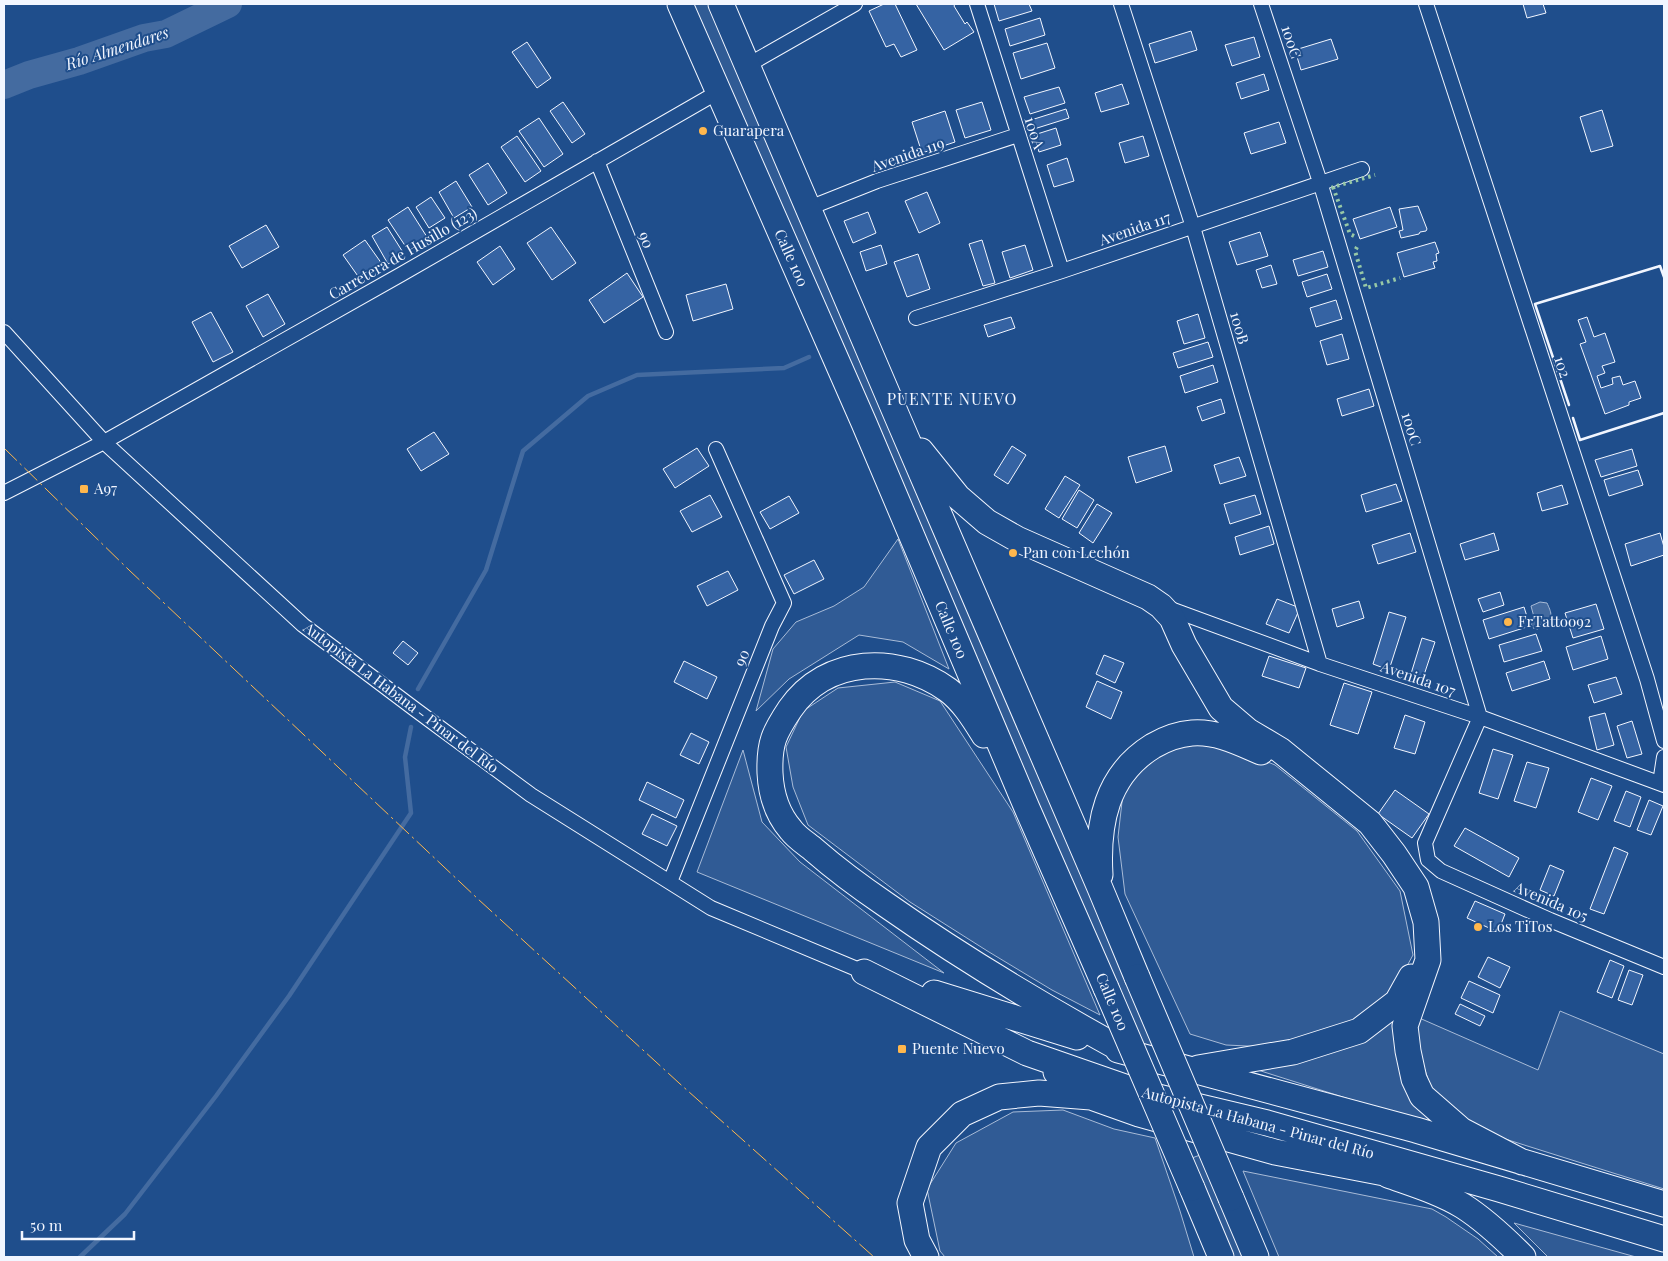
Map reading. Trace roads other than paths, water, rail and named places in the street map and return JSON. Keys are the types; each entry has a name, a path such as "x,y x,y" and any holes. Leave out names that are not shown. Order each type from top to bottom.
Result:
{"highway":[{"name":"Calle 100","path":"680,4 870,437 1026,808 1106,988 1221,1257"},
{"path":"721,4 1256,1257"},
{"path":"898,421 958,497 987,522 1017,539 1148,598 1161,606 1172,618 1184,645 1221,708 1248,731 1280,750 1370,823 1400,862 1416,888 1426,922 1428,960 1405,1026 1414,1079 1422,1096 1442,1116 1461,1130 1522,1162"},
{"path":"1026,808 972,714 948,690 915,672 876,664 855,666 836,671 816,683 798,698 772,740 771,784 776,806 791,830 844,876 946,946 1061,1016 1124,1051"},
{"path":"1100,888 1100,832 1106,806 1120,775 1143,753 1167,738 1193,732 1224,736 1276,758 1360,825 1386,860 1408,896 1419,938 1413,972 1398,1002 1359,1031 1293,1052 1188,1070"},
{"name":"Autopista La Habana - Pinar del Río","path":"864,972 1188,1070 1416,1130 1664,1204"},
{"name":"Autopista La Habana - Pinar del Río","path":"864,972 1027,1053 1145,1094 1267,1123 1499,1189 1664,1239"},
{"path":"1027,1053 1094,1098 1139,1114 1275,1152 1383,1174 1499,1189"},
{"path":"926,1257 917,1240 910,1203 929,1147 962,1114 999,1097 1038,1093 1094,1098 1145,1094"},
{"path":"1383,1174 1436,1193 1464,1206 1486,1223 1523,1257"},
{"path":"1192,1188 1209,1257"}],"street":[{"path":"748,66 855,4"},
{"name":"100A","path":"977,4 1062,271"},
{"name":"100B","path":"1121,4 1193,227 1320,664"},
{"name":"100C","path":"1262,4 1320,182 1480,718"},
{"name":"102","path":"1426,4 1647,680 1664,742"},
{"name":"Carretera de Husillo (123)","path":"4,493 104,442 400,275 718,92"},
{"name":"Avenida 119","path":"809,208 877,181 1018,135"},
{"name":"90","path":"597,161 666,332"},
{"name":"Avenida 117","path":"916,318 1062,271 1362,169"},
{"name":"Autopista La Habana - Pinar del Río","path":"4,332 104,442 303,625 531,795 711,908 864,972"},
{"name":"90","path":"670,882 772,626 784,603 716,449"},
{"name":"Avenida 107","path":"1161,606 1662,784"},
{"name":"Avenida 105","path":"1480,718 1425,843 1428,860 1440,871 1550,920 1664,967"},
{"path":"1662,784 1664,757"}],"waterway":[{"name":"Río Almendares","path":"4,85 29,75 79,61 144,38 166,34 228,4"},
{"path":"418,689 486,570 523,451 588,396 637,375 784,368 809,357"},
{"path":"80,1257 125,1214 216,1096 289,996 411,813 405,757 411,727"}],"place":[{"name":"Guarapera","path":"703,131"},
{"name":"A97","path":"84,489"},
{"name":"Pan con Lechón","path":"1013,553"},
{"name":"FrTattoo92","path":"1508,622"},
{"name":"Los TiTos","path":"1478,927"},
{"name":"Puente Nuevo","path":"902,1049"}],"district":[{"name":"PUENTE NUEVO","path":"952,399"}]}
